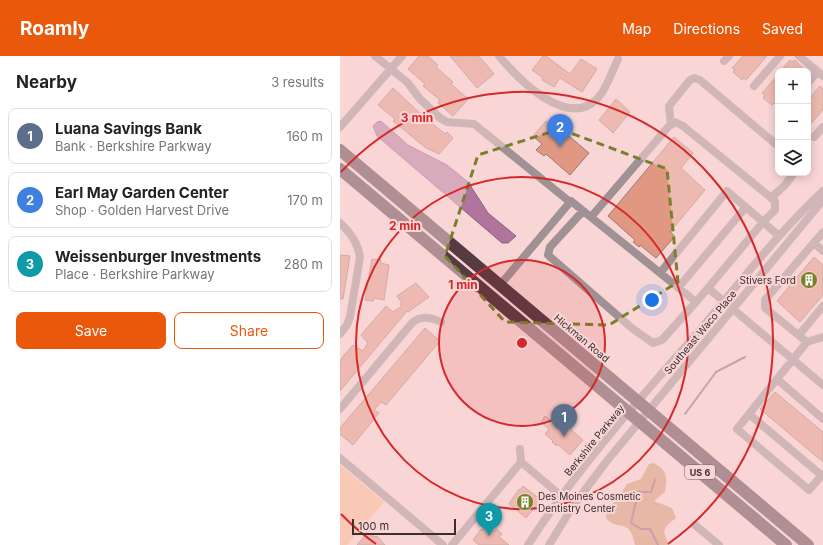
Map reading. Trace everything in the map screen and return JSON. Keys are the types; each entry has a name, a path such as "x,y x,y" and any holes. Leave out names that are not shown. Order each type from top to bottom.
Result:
{"highway":[{"name":"Hickman Road","path":"340,150 500,284 634,407 640,422 786,545"},
{"name":"Hickman Road","path":"340,169 634,407 648,410 808,545"},
{"path":"723,492 727,490 793,545"}],"street":[{"path":"375,56 407,82 420,99 440,118 447,122 474,124 696,302"},
{"path":"340,127 402,56"},
{"path":"500,56 518,75 549,100 560,106 574,109 588,106 600,96 618,59"},
{"path":"754,86 780,56"},
{"path":"799,56 820,74 811,80"},
{"path":"671,125 669,106 690,80 694,78 700,80 775,143"},
{"path":"584,211 550,247 548,255 633,329 653,343 656,343 662,340 775,210 775,201 683,126 675,122 591,217"},
{"path":"814,137 823,127"},
{"path":"771,198 785,185 792,176"},
{"path":"660,273 727,191 778,236"},
{"name":"Southeast Waco Place","path":"634,407 724,302 778,236 823,191"},
{"name":"Southeast Waco Place","path":"640,422 648,410 823,200"},
{"path":"500,284 570,202"},
{"path":"678,288 746,207"},
{"path":"340,223 352,235 360,257 350,317 347,325 340,334"},
{"path":"807,342 765,308 765,300 823,232"},
{"path":"814,243 823,251"},
{"path":"708,288 823,385"},
{"path":"799,335 823,306"},
{"path":"340,409 412,323 421,318 432,318 441,322"},
{"path":"749,414 822,475 809,490 737,429 749,414 777,380 807,342 823,337"},
{"path":"777,380 823,419"},
{"name":"Berkshire Parkway","path":"528,545 561,495 634,407"},
{"path":"549,545 573,506 640,422"},
{"path":"452,545 521,462 520,449"},
{"path":"340,458 443,545"},
{"path":"521,462 573,506"},
{"path":"695,525 719,545"}],"highlighted area":[{"path":"560,129 667,169 678,282 609,325 505,322 445,256 478,155"}],"shaded area":[{"path":"381,121 408,145 447,165 468,182 488,213 516,236 508,243 502,243 377,136 373,126 377,122"},
{"path":"654,463 662,469 666,475 666,482 665,492 654,501 672,508 676,518 666,527 664,532 669,545 635,545 630,530 626,527 610,522 606,518 607,509 617,500 627,484 641,479 649,464"},
{"path":"340,465 384,502 347,545 340,545"}],"building":[{"path":"419,56 428,56 438,65 436,67 453,82 451,84 468,99 453,116 438,103 440,100 423,86 425,84 408,69"},
{"path":"450,56 479,56 494,74 477,88"},
{"path":"543,56 546,56 570,74 581,59 597,69 582,92 560,78 554,87 542,80 543,78 532,70"},
{"path":"743,56 767,56 746,80 744,78 742,80 733,72 735,70 732,68"},
{"path":"790,60 792,62 795,60 803,68 783,68"},
{"path":"775,78 775,104 772,105 763,98 765,95 762,93"},
{"path":"820,86 823,89 823,110 811,124 811,104 811,96"},
{"path":"393,88 423,116 445,134 447,132 453,138 439,154 426,148 393,121 395,119 378,105"},
{"path":"616,99 630,112 613,133 599,120"},
{"path":"546,121 554,128 556,125 589,153 570,175 546,154 544,156 536,150 542,144 533,136"},
{"path":"674,137 693,153 681,168 705,190 670,232 675,236 656,258 640,245 639,247 633,242 635,240 608,216"},
{"path":"340,255 350,256 343,299 340,299"},
{"name":"Stivers Ford","path":"814,257 823,265 823,295 800,322 777,301"},
{"path":"372,259 381,260 380,263 389,265 384,300 374,298 373,301 365,300"},
{"path":"416,283 429,297 408,312 407,311 340,391 340,361 344,355 353,345 363,351 368,343 361,335 386,306 393,312 402,306 400,304 402,303 397,296"},
{"path":"425,328 440,341 386,405 381,402 374,410 379,413 353,445 340,434 340,428"},
{"path":"775,392 823,432 823,462 760,409"},
{"path":"545,416 554,423 558,418 583,440 570,455 557,444 556,446 545,434 549,429 541,422"},
{"name":"Des Moines Cosmetic Dentistry Center","path":"523,486 541,500 526,518 509,504 519,489 520,490"},
{"path":"486,526 494,532 496,529 502,534 499,537 509,545 479,545 473,540 481,529 482,530"},
{"path":"367,533 376,537 377,536 385,545 357,545"}],"waterway":[{"path":"685,414 716,372 745,357"},
{"path":"655,480 651,492 638,492 631,523 641,529 650,529 658,545"}],"place":[{"name":"Earl May Garden Center","path":"560,147"},
{"name":"Stivers Ford","path":"809,280"},
{"name":"Luana Savings Bank","path":"564,437"},
{"name":"Des Moines Cosmetic Dentistry Center","path":"525,502"},
{"name":"Weissenburger Investments","path":"489,536"}]}
